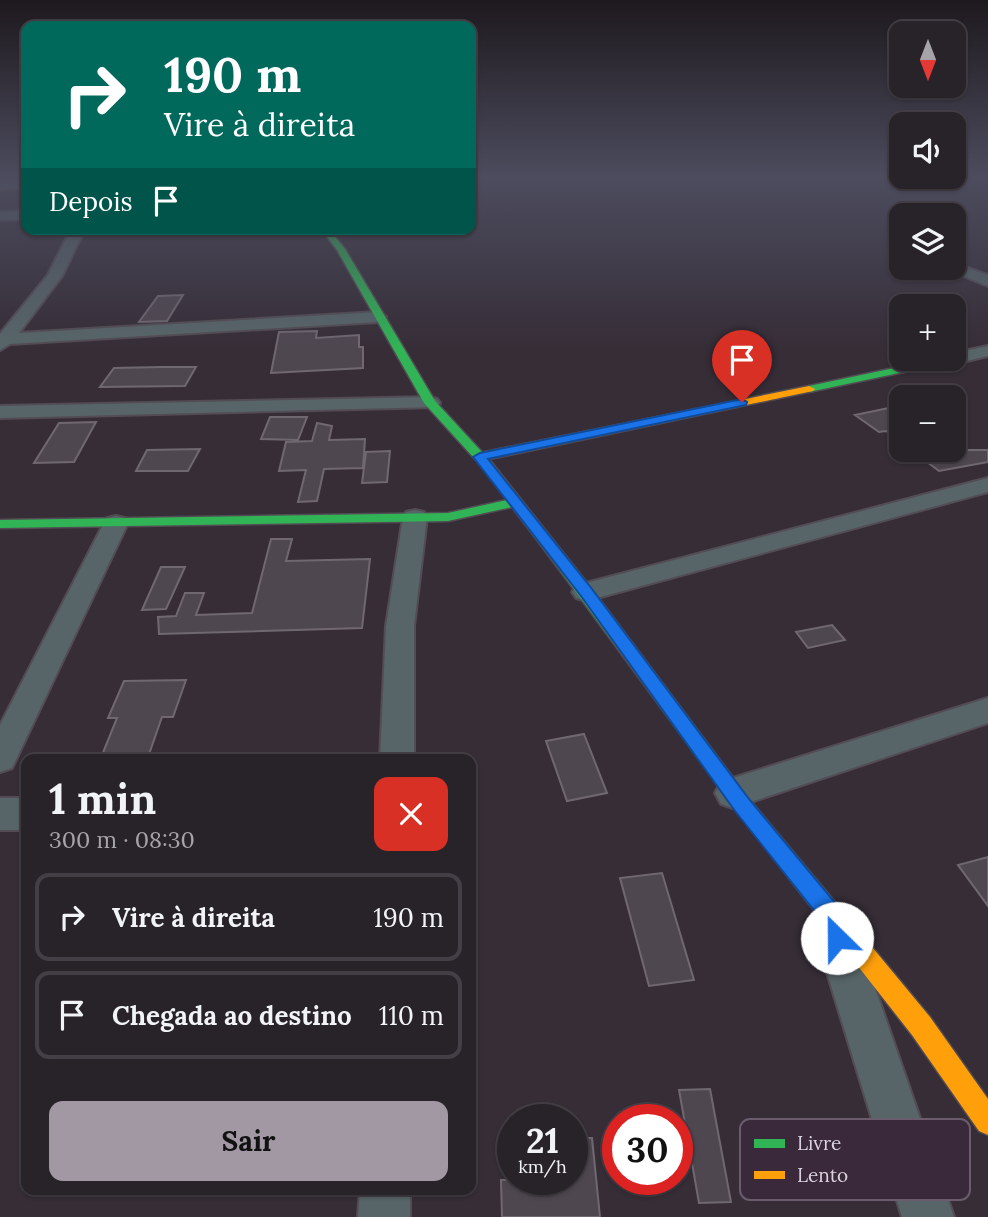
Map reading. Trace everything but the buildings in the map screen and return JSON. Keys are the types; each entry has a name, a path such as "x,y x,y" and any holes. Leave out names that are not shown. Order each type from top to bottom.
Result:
{"main road":[{"path":"330,235 341,249 430,403 480,457 586,592 733,793 921,1026 988,1122"},
{"path":"480,457 890,371"},
{"path":"0,524 448,517 515,502"}],"street":[{"path":"3,342 65,260 76,235"},
{"path":"966,272 988,281"},
{"path":"3,342 378,317"},
{"path":"966,355 988,351"},
{"path":"0,412 430,403"},
{"path":"586,592 988,485"},
{"path":"397,754 400,626 415,517"},
{"path":"0,758 116,523"},
{"path":"733,793 988,710"},
{"path":"0,814 21,814"},
{"path":"829,913 896,1119"},
{"path":"384,1195 384,1217"},
{"path":"922,1200 928,1217"}],"traffic: fast":[{"path":"330,235 341,249 430,403 488,466 586,592 742,805 821,902"},
{"path":"809,389 894,371"},
{"path":"0,524 448,517 515,502"}],"traffic: slow":[{"path":"480,457 809,389"},
{"path":"821,902 921,1026 988,1122"}],"route":[{"path":"742,402 480,457 586,592 742,805 829,913 837,938"}]}
